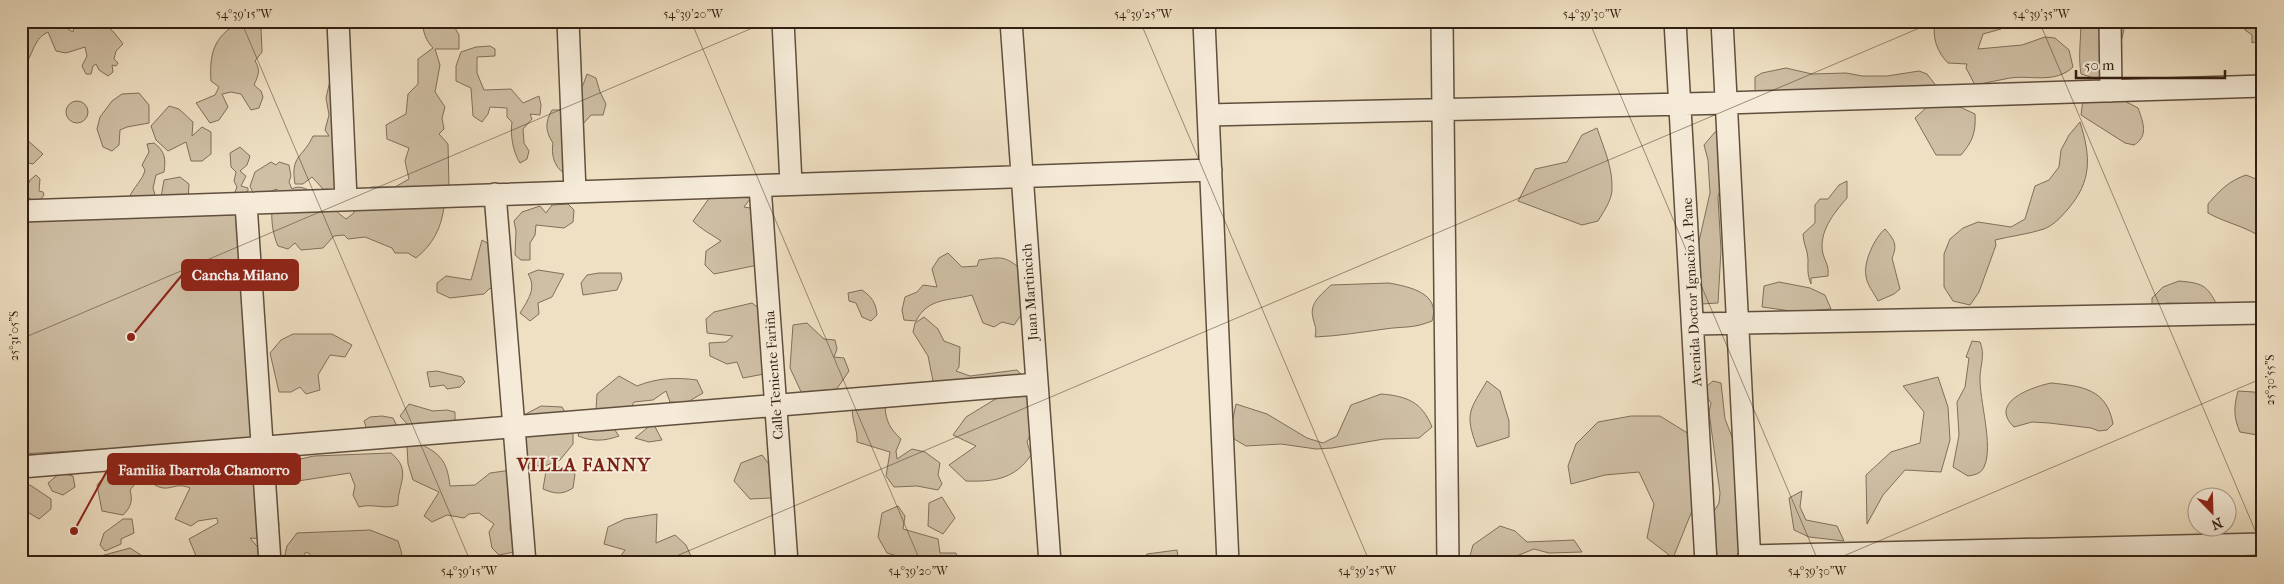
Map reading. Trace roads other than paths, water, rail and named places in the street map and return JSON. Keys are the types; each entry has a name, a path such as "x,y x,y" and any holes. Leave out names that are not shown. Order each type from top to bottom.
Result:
{"street":[{"path":"338,21 346,199"},
{"path":"568,21 575,192"},
{"path":"783,21 791,184"},
{"name":"Juan Martincich","path":"1011,21 1050,563"},
{"path":"1204,21 1228,563"},
{"path":"1442,21 1448,563"},
{"name":"Avenida Doctor Ignacio A. Pane","path":"1675,21 1694,324 1706,563"},
{"path":"1722,21 1749,559 2263,544"},
{"path":"2110,21 2111,91"},
{"path":"1208,115 1726,103 2263,86"},
{"path":"21,211 1211,170"},
{"name":"Calle Teniente Fariña","path":"760,186 787,563"},
{"path":"495,194 525,563"},
{"path":"246,204 270,563"},
{"path":"1694,324 2263,313"},
{"path":"21,467 1037,384"}],"place":[{"name":"Cancha Milano","path":"131,337"},
{"name":"Familia Ibarrola Chamorro","path":"74,531"}],"district":[{"name":"VILLA FANNY","path":"584,465"}]}
